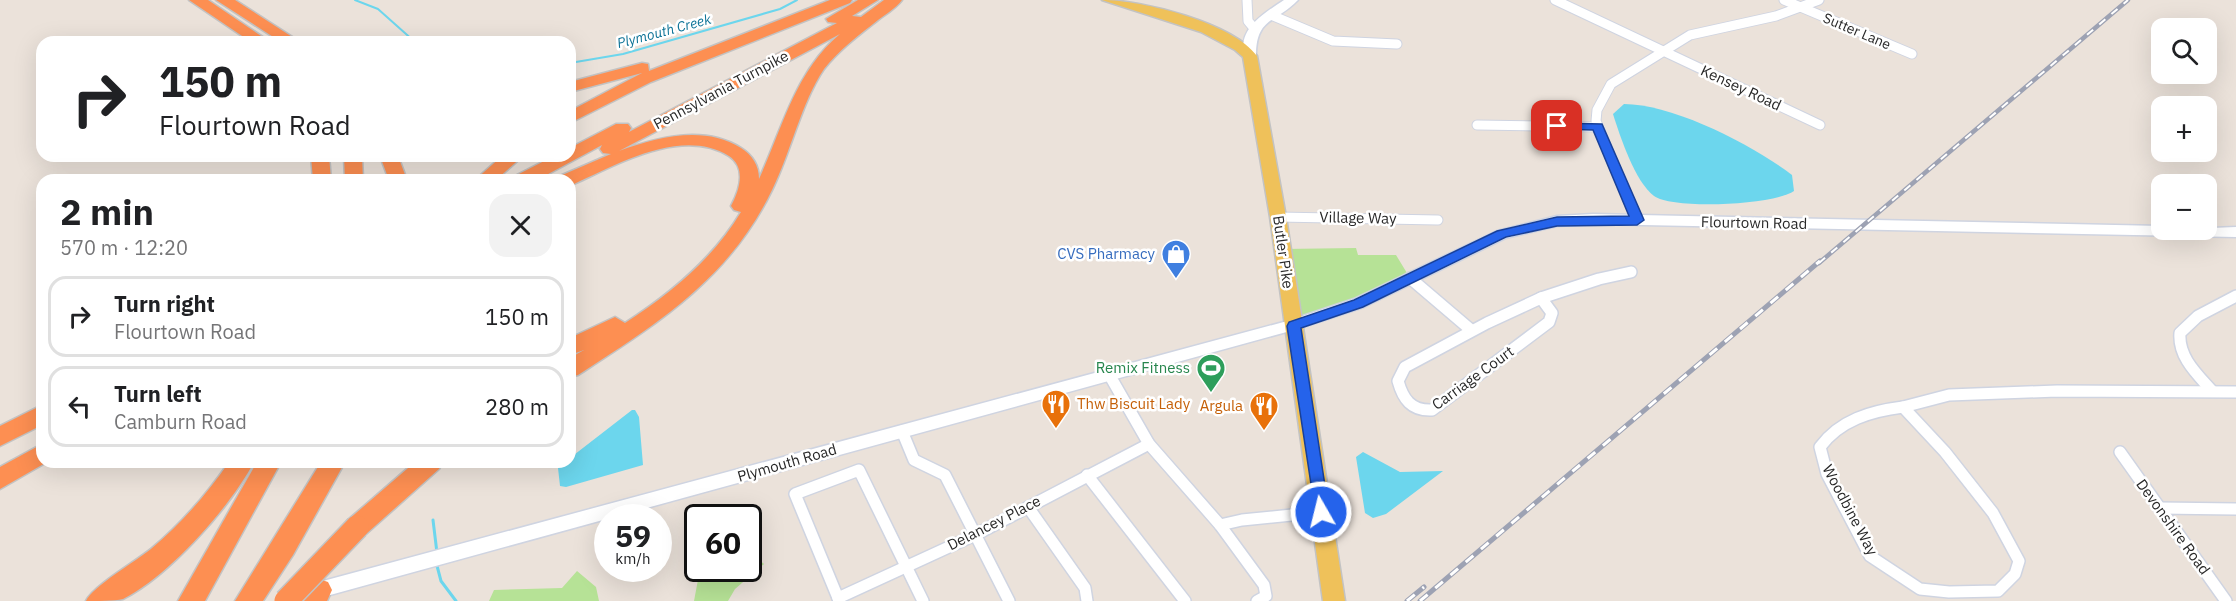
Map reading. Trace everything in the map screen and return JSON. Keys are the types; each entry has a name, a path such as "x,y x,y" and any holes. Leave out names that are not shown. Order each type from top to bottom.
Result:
{"highway":[{"path":"196,0 270,36"},
{"path":"196,0 239,36"},
{"path":"224,0 271,36"},
{"path":"576,115 636,82 844,0"},
{"name":"Pennsylvania Turnpike","path":"576,152 870,0"},
{"path":"576,365 667,305 719,257 753,208 816,69 837,46 893,0"},
{"name":"Pennsylvania Turnpike","path":"561,174 893,0"},
{"path":"576,85 653,65 803,17"},
{"path":"576,176 642,149 686,140 709,142 731,149 747,164 750,180 745,197 725,231 686,273 630,316 576,344"},
{"path":"491,174 505,162"},
{"name":"Pennsylvania Turnpike","path":"534,174 557,162"},
{"path":"0,437 36,417"},
{"path":"0,449 36,431"},
{"path":"0,466 36,447"},
{"path":"0,479 36,457"},
{"path":"99,601 147,569 179,541 208,509 238,468"},
{"path":"196,593 266,468"},
{"path":"248,601 284,547 330,468"},
{"path":"286,601 357,527 424,468"}],"main road":[{"path":"1109,0 1217,33 1238,44 1250,56"},
{"path":"1250,56 1249,39 1253,27 1292,0"},
{"name":"Butler Pike","path":"1250,56 1278,217 1334,601"},
{"name":"Flourtown Road","path":"1294,326 1359,303 1490,239 1517,229 1575,220 2236,232"},
{"name":"Plymouth Road","path":"280,601 316,596 438,559 1294,326"}],"street":[{"path":"1247,0 1248,21 1253,27"},
{"name":"Kensey Road","path":"1555,0 1820,125"},
{"name":"Sutter Lane","path":"1785,0 1912,54"},
{"path":"1637,220 1598,127 1597,110 1611,84 1690,35 1762,20 1802,8 1819,0"},
{"path":"1271,15 1333,41 1397,44"},
{"path":"1477,125 1598,127"},
{"name":"Village Way","path":"1278,217 1438,220"},
{"name":"Carriage Court","path":"1540,297 1551,313 1550,322 1432,410 1418,409 1406,403 1398,381 1401,372 1471,330 1540,297 1587,280 1631,272"},
{"path":"1410,278 1471,330"},
{"path":"2212,392 2190,368 2178,345 2179,335 2184,323 2236,296"},
{"path":"1110,376 1149,444 1220,525 1264,585 1266,596 1257,601"},
{"name":"Woodbine Way","path":"1903,407 1945,452 1994,513 2019,561 2015,574 1998,591 1949,592 1920,589 1892,573 1870,556 1827,474 1820,447 1828,436 1847,423 1872,411 1903,407 1949,394 2057,391 2236,393"},
{"path":"902,431 914,460 945,475 1009,601"},
{"name":"Delancey Place","path":"908,567 859,470 795,494 838,600 908,567 975,535 1149,444"},
{"name":"Devonshire Road","path":"2120,452 2226,601"},
{"path":"1087,475 1185,601"},
{"path":"1028,507 1085,588 1087,601"},
{"path":"2159,508 2236,508"},
{"path":"1220,525 1242,520 1321,512"},
{"path":"908,567 923,601"}],"green space":[{"path":"1356,248 1358,255 1396,255 1410,278 1294,325 1283,249"},
{"path":"577,571 596,587 599,601 489,601 494,590 562,588"},
{"path":"698,582 743,582 735,589 728,601 694,601"}],"water":[{"path":"1624,104 1665,111 1735,139 1792,175 1794,191 1766,200 1724,204 1682,203 1654,196 1635,170 1613,114"},
{"path":"635,410 639,417 643,465 566,487 560,486 558,468 576,468 576,453"},
{"path":"1363,452 1400,472 1443,471 1386,514 1373,518 1365,513 1356,457"}],"waterway":[{"path":"355,0 378,9 408,36"},
{"name":"Plymouth Creek","path":"576,62 623,54 780,9 797,0"},
{"name":"Plymouth Creek","path":"433,520 437,553"},
{"name":"Plymouth Creek","path":"436,562 441,581 456,601"}],"railway":[{"path":"1819,263 2128,0"},
{"path":"1420,601 1820,261"},
{"path":"1407,601 1424,587"}],"place":[{"name":"CVS Pharmacy","path":"1176,280"},
{"name":"Remix Fitness","path":"1211,394"},
{"name":"Thw Biscuit Lady","path":"1056,430"},
{"name":"Argula","path":"1264,432"}],"route":[{"path":"1321,512 1294,326 1374,297 1473,246 1517,229 1557,221 1637,220 1598,127 1557,126"}]}
